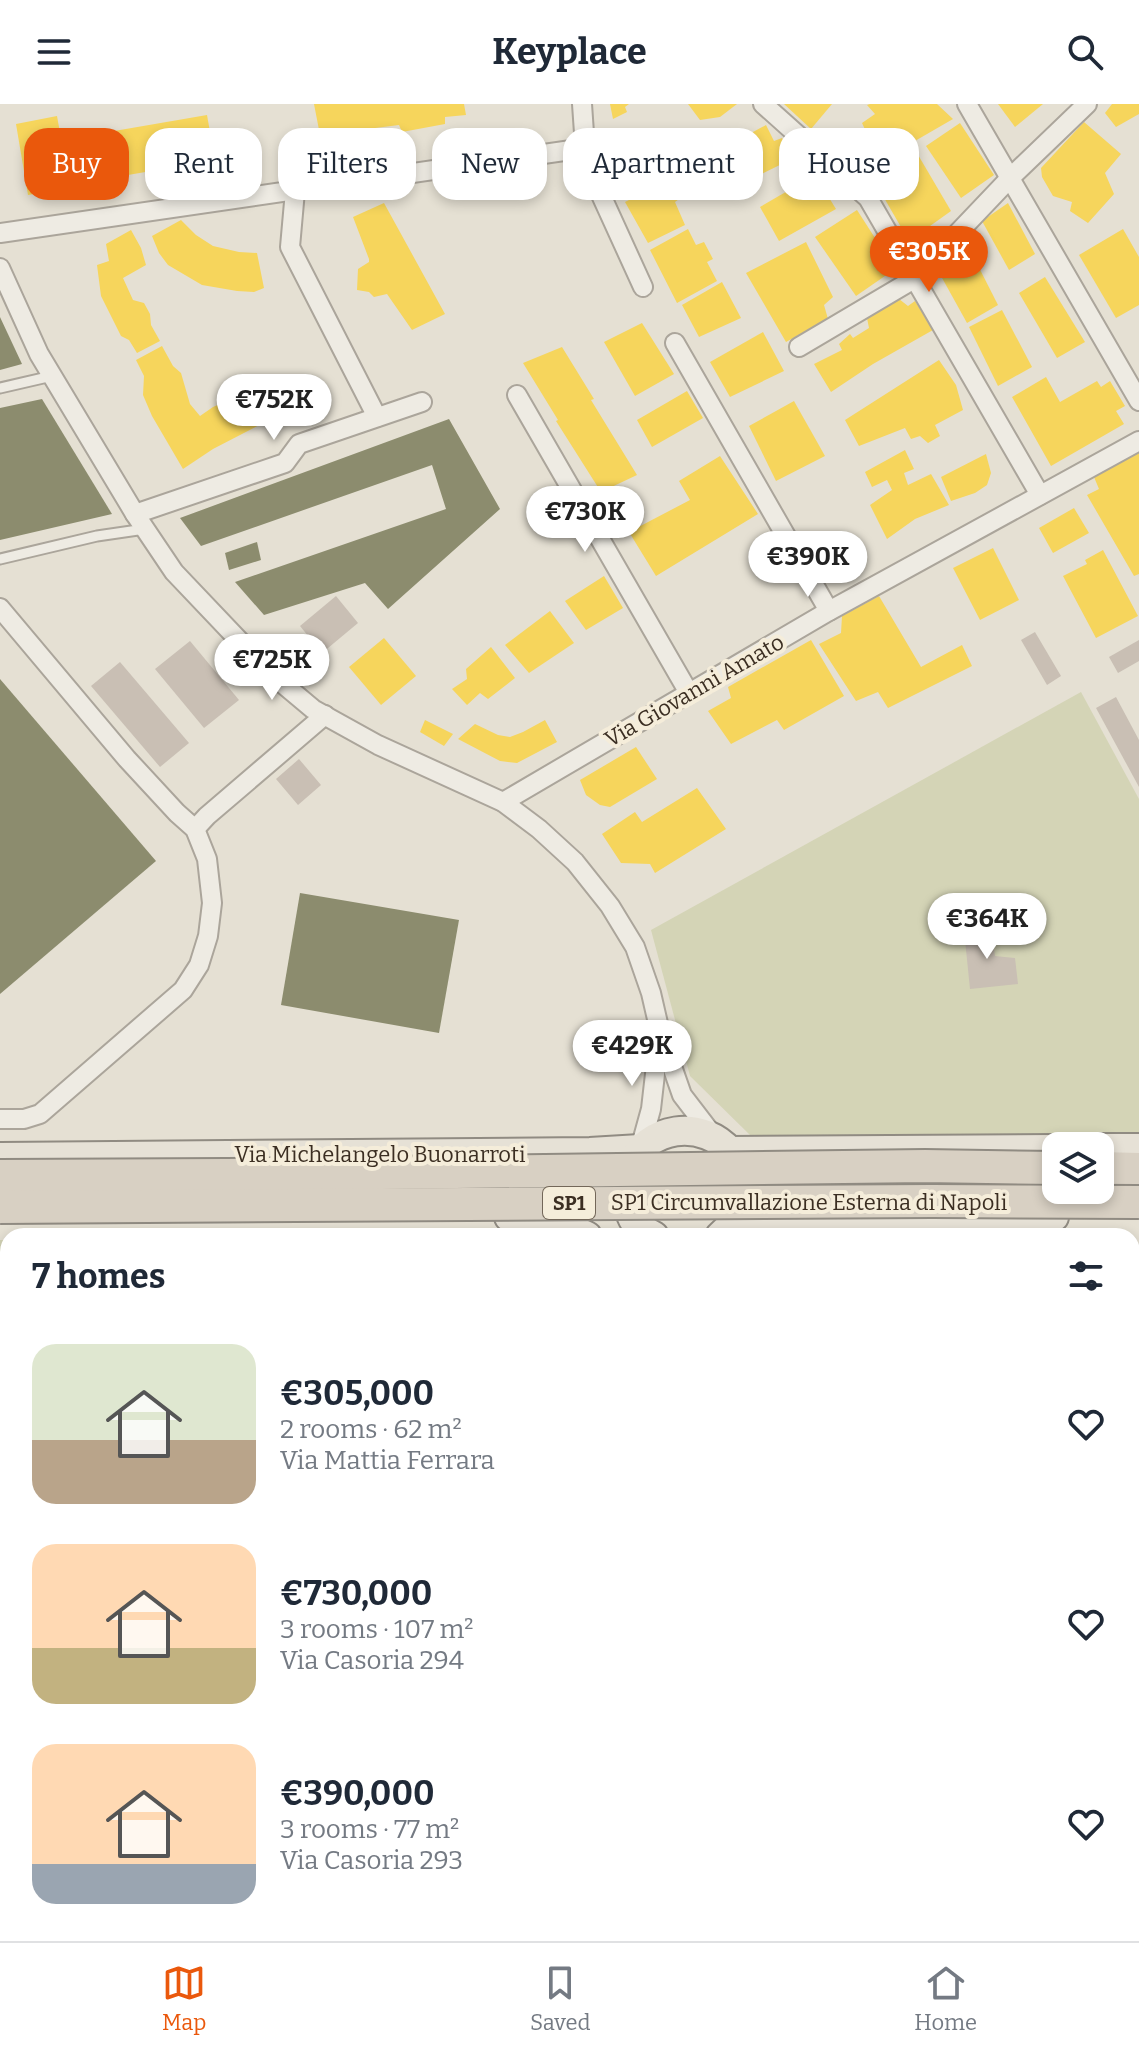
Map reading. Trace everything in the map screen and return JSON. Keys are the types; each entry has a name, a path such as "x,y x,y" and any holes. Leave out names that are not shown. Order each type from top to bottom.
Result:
{"highway":[{"name":"SP1 Circumvallazione Esterna di Napoli","path":"0,1176 925,1166 1042,1168"},
{"path":"1114,1168 1139,1169"},
{"name":"SP1 Circumvallazione Esterna di Napoli","path":"0,1207 1139,1202"}],"main road":[{"path":"641,1228 628,1207 625,1187 629,1167 640,1149 656,1137 675,1130 696,1131 722,1144 739,1165 744,1181 738,1228"},
{"path":"722,1144 1042,1149"},
{"path":"1114,1148 1139,1148"},
{"name":"Via Michelangelo Buonarroti","path":"0,1157 640,1149"},
{"path":"0,1222 536,1217 570,1228"},
{"path":"771,1228 1139,1217"}],"street":[{"path":"582,104 584,128"},
{"path":"763,104 868,198 1040,495"},
{"path":"967,104 1139,401"},
{"path":"799,347 914,279 1010,178 1087,104"},
{"path":"416,173 563,151"},
{"path":"0,233 278,193"},
{"path":"294,200 290,247 377,417"},
{"path":"603,200 643,287"},
{"path":"0,268 39,354 140,521 174,572 260,662 313,709 378,745 503,802 575,862 610,906 635,947 682,1095 722,1144"},
{"path":"675,343 829,611"},
{"path":"517,395 689,693"},
{"path":"140,521 285,463 299,444 422,402"},
{"name":"Via Giovanni Amato","path":"503,802 829,611 1139,441"},
{"path":"0,608 127,759 195,829 207,859 212,903 208,936 199,965 183,990 40,1114 24,1119 0,1119"},
{"path":"195,829 325,715"},
{"path":"640,1149 651,1109 660,1032"}],"lane":[{"path":"0,388 52,376"},
{"path":"0,559 97,536 140,521"}],"green space":[{"path":"1081,692 1139,799 1139,1140 1114,1140 1114,1132 1042,1132 1042,1139 751,1136 690,1076 651,930"}],"building: Homes":[{"path":"314,104 464,104 466,115 445,117 445,124 416,129 400,128 399,125 319,128"},
{"path":"610,104 629,104 625,107 627,112 613,119"},
{"path":"688,104 737,104 720,117 700,120"},
{"path":"784,104 832,104 810,128"},
{"path":"937,104 953,119 919,139 919,128 864,128 862,123 875,114 867,105"},
{"path":"998,104 1043,104 1015,127"},
{"path":"1112,104 1139,104 1139,114 1116,127 1105,113"},
{"path":"207,115 209,128 145,128 145,172 129,175 129,128"},
{"path":"57,116 59,128 24,128 24,171 16,124"},
{"path":"1084,122 1121,154 1105,173 1114,194 1088,223 1070,211 1072,202 1053,196 1042,177 1041,168"},
{"path":"960,123 994,175 961,198 926,146"},
{"path":"766,125 774,141 779,139 779,165 763,173 763,128 760,128"},
{"path":"919,157 951,211 909,241 885,200 919,200"},
{"path":"779,196 779,200 830,200 836,209 779,241 760,207"},
{"path":"678,200 675,202 685,225 648,243 625,202"},
{"path":"384,203 445,314 412,330 387,294 374,297 369,292 357,290 358,269 369,259 353,217"},
{"path":"1008,203 1035,254 1009,270 982,221"},
{"path":"857,210 895,269 856,296 815,237"},
{"path":"181,220 213,246 257,253 264,288 254,292 202,285 168,265 152,236"},
{"path":"688,229 696,245 704,242 713,259 707,262 717,281 677,303 650,250"},
{"path":"1123,229 1139,257 1139,305 1116,318 1079,255"},
{"path":"131,230 146,265 123,278 133,300 144,303 160,341 137,353 129,340 121,336 101,296 97,265 109,261 106,244"},
{"path":"806,242 833,297 824,305 828,319 786,342 746,273"},
{"path":"967,244 998,305 967,323 936,267"},
{"path":"1045,277 1085,342 1057,358 1019,293"},
{"path":"722,282 741,318 699,337 682,305"},
{"path":"899,299 908,306 915,301 933,330 831,392 814,364 842,350 839,344 850,334 853,338 869,328 867,318 889,301"},
{"path":"1002,310 1032,367 998,386 969,327"},
{"path":"642,323 674,374 635,396 604,342"},
{"path":"763,332 784,371 730,397 710,362"},
{"path":"162,346 173,366 181,373 190,404 200,416 250,391 263,423 183,469 152,416 143,395 144,376 136,360"},
{"path":"562,347 637,475 601,492 523,363"},
{"path":"939,360 956,385 963,410 935,425 940,436 928,443 920,436 911,439 905,428 859,446 845,420"},
{"path":"1046,377 1060,402 1097,381 1101,387 1110,381 1125,406 1116,411 1124,424 1051,466 1012,397"},
{"path":"687,391 703,418 652,447 637,420"},
{"path":"794,401 825,456 776,481 749,426"},
{"path":"1139,447 1139,574 1134,576 1087,495 1099,489 1094,477"},
{"path":"905,450 914,469 904,473 908,485 931,474 949,505 915,519 887,539 870,505 892,490 887,480 872,487 865,472"},
{"path":"986,454 991,473 987,485 975,493 951,501 941,477"},
{"path":"720,456 758,514 656,576 629,532 690,500 679,481"},
{"path":"1074,508 1089,533 1053,553 1039,528"},
{"path":"993,548 1019,600 980,620 953,568"},
{"path":"1103,550 1138,616 1096,638 1063,576 1087,564 1085,560"},
{"path":"604,576 623,608 586,630 565,601"},
{"path":"879,596 921,667 962,645 972,666 888,708 878,692 856,701 819,644 841,633 842,616"},
{"path":"550,611 574,643 529,673 505,645"},
{"path":"384,638 416,676 381,705 349,667"},
{"path":"811,640 844,696 784,730 777,720 731,744 708,711 731,698 728,687"},
{"path":"491,647 515,678 488,699 480,693 467,705 452,689 467,679 466,669"},
{"path":"425,720 453,734 444,746 420,732"},
{"path":"545,720 557,742 517,763 500,761 458,739 475,724 510,737"},
{"path":"636,747 657,779 610,807 600,805 586,795 580,780"},
{"path":"697,788 726,829 655,873 650,864 621,863 602,834 635,812 642,822"}],"building: Industry":[{"path":"0,317 22,364 0,370"},
{"path":"42,399 112,514 0,540 0,408"},
{"path":"449,419 500,509 388,609 365,583 264,615 235,582 446,509 432,465 201,546 180,518"},
{"path":"257,542 261,560 229,570 225,553"},
{"path":"0,679 156,861 0,994"},
{"path":"300,893 459,920 439,1033 281,1005"}],"building: Other":[{"path":"336,596 358,623 322,653 300,626"},
{"path":"1035,632 1061,676 1047,685 1021,640"},
{"path":"1139,640 1139,661 1118,673 1109,657"},
{"path":"190,641 239,700 204,728 155,669"},
{"path":"120,662 189,743 160,767 91,686"},
{"path":"1116,697 1139,740 1139,787 1096,708"},
{"path":"299,759 321,785 298,805 276,779"},
{"path":"991,926 995,956 1015,958 1018,984 970,989 964,930"}]}
